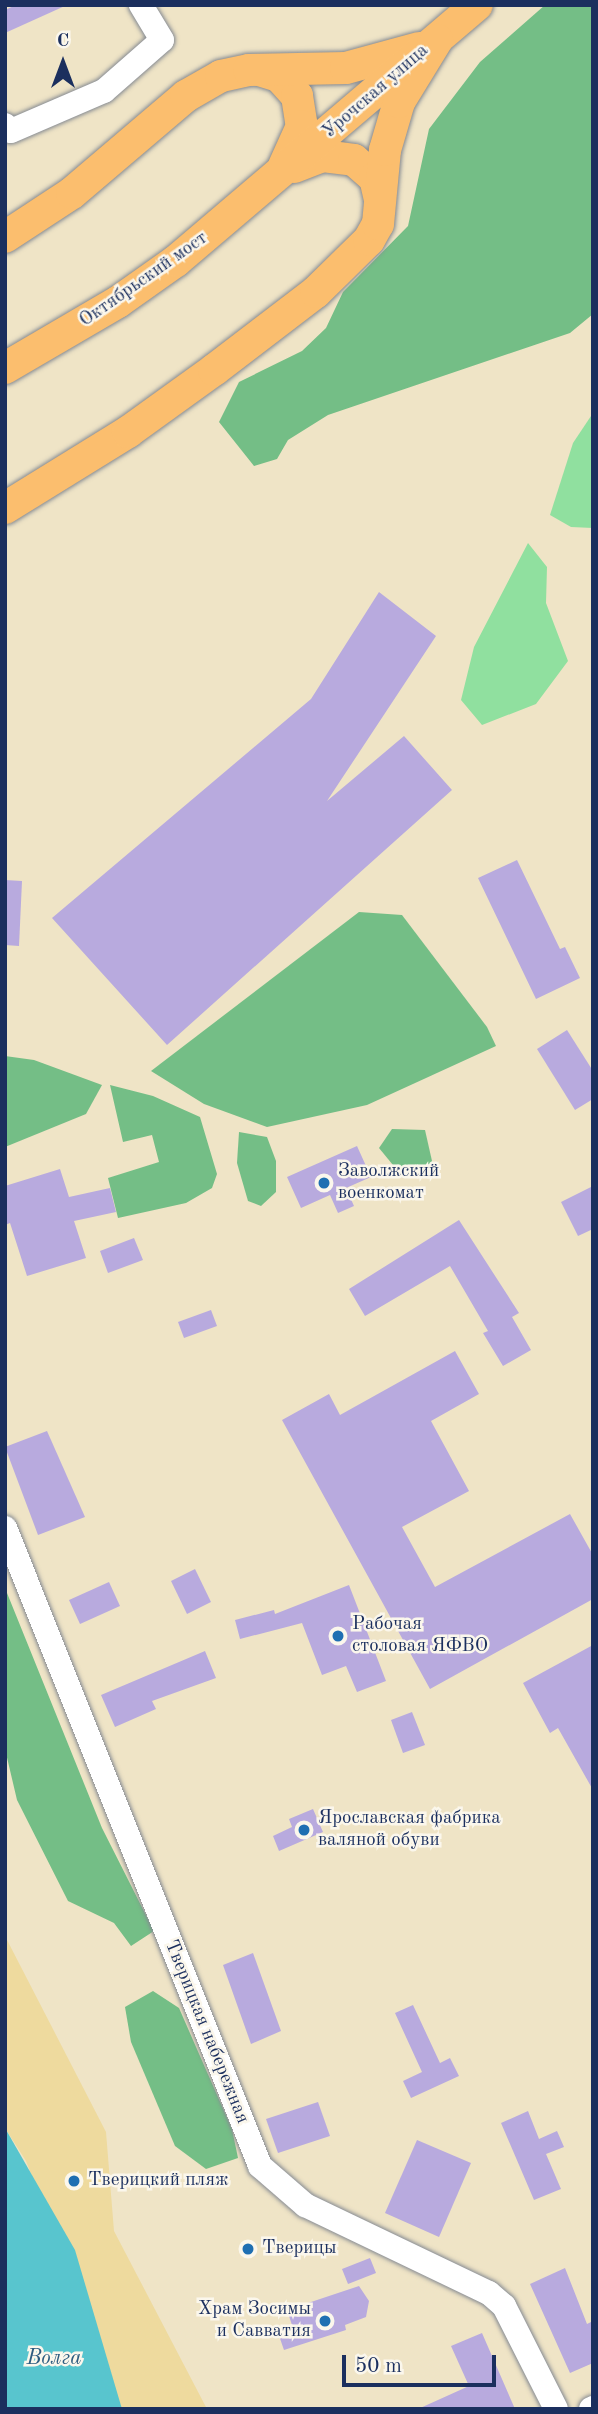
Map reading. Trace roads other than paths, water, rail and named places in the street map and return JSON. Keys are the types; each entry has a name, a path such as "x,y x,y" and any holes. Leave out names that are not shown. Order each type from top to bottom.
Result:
{"main road":[{"name":"Урочская улица","path":"275,179 477,5"},
{"path":"5,237 72,193 186,96 220,76 250,70 346,68 401,56 437,40"},
{"path":"5,508 128,432 316,292 369,240 381,209 385,150 399,102 437,40"},
{"path":"250,70 279,76 290,84 301,111 299,141 275,179"},
{"path":"275,179 323,156 354,160 375,178 381,209"},
{"name":"Октябрьский мост","path":"5,368 118,302 275,179"}],"street":[{"path":"5,125 11,131 104,91 162,40 141,5"},
{"name":"Тверицкая набережная","path":"5,1528 260,2166 305,2205 497,2300 504,2306 556,2409"}],"water":[{"name":"Волга","path":"5,2128 75,2250 122,2409 5,2409"}],"place":[{"name":"Заволжский военкомат","path":"324,1183"},
{"name":"Рабочая столовая ЯФВО","path":"338,1636"},
{"name":"Ярославская фабрика валяной обуви","path":"304,1830"},
{"name":"Тверицкий пляж","path":"74,2181"},
{"name":"Тверицы","path":"248,2249"},
{"name":"Храм Зосимы и Савватия","path":"325,2321"}]}
